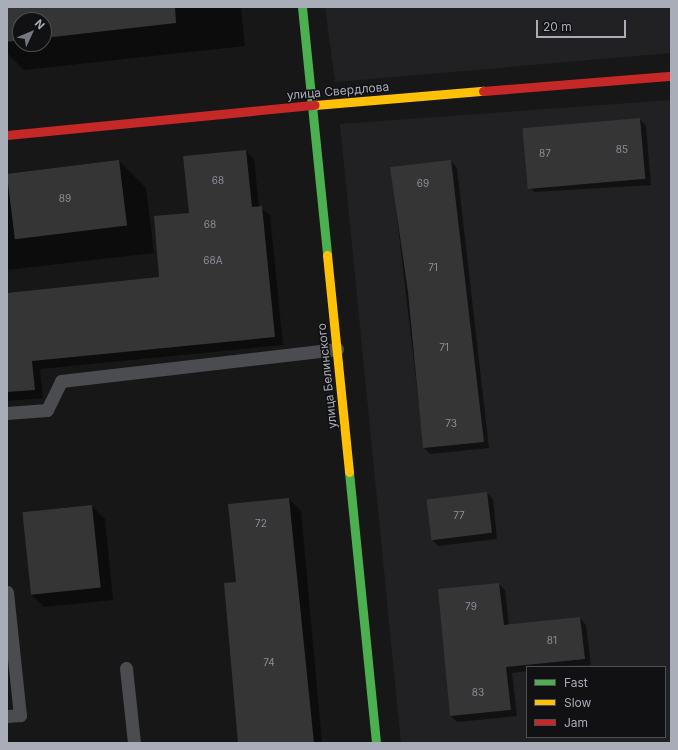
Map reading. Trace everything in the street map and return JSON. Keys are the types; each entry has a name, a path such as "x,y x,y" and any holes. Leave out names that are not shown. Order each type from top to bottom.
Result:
{"street":[{"name":"улица Белинского","path":"302,7 376,743"},
{"name":"улица Свердлова","path":"7,135 312,105 671,76"}],"lane":[{"path":"7,413 47,410 60,381 336,349"},
{"path":"7,592 20,715 7,716"},
{"path":"126,668 134,743"}],"shaded area":[{"path":"325,7 671,7 671,53 335,82"},
{"path":"671,100 671,743 401,743 340,124"}],"building":[{"path":"7,7 175,7 176,23 52,37 52,12 12,12 12,41 7,42"},
{"path":"640,118 645,179 528,189 522,128"},
{"path":"246,150 252,207 262,206 275,337 32,361 35,390 7,392 7,293 159,277 154,216 189,213 183,156"},
{"path":"119,160 127,226 15,239 7,174"},
{"path":"451,160 484,442 423,448 408,292 390,167"},
{"path":"487,492 492,533 431,540 426,499"},
{"path":"289,498 314,743 238,743 224,583 236,582 228,504"},
{"path":"92,505 101,588 31,595 22,512"},
{"path":"499,583 504,625 580,617 585,659 506,667 511,710 450,716 438,589"}],"traffic: fast":[{"path":"302,7 327,255"},
{"path":"349,472 376,743"}],"traffic: slow":[{"path":"315,105 483,91"},
{"path":"327,255 349,472"}],"traffic: jam":[{"path":"483,91 671,76"},
{"path":"7,135 315,105"}]}
